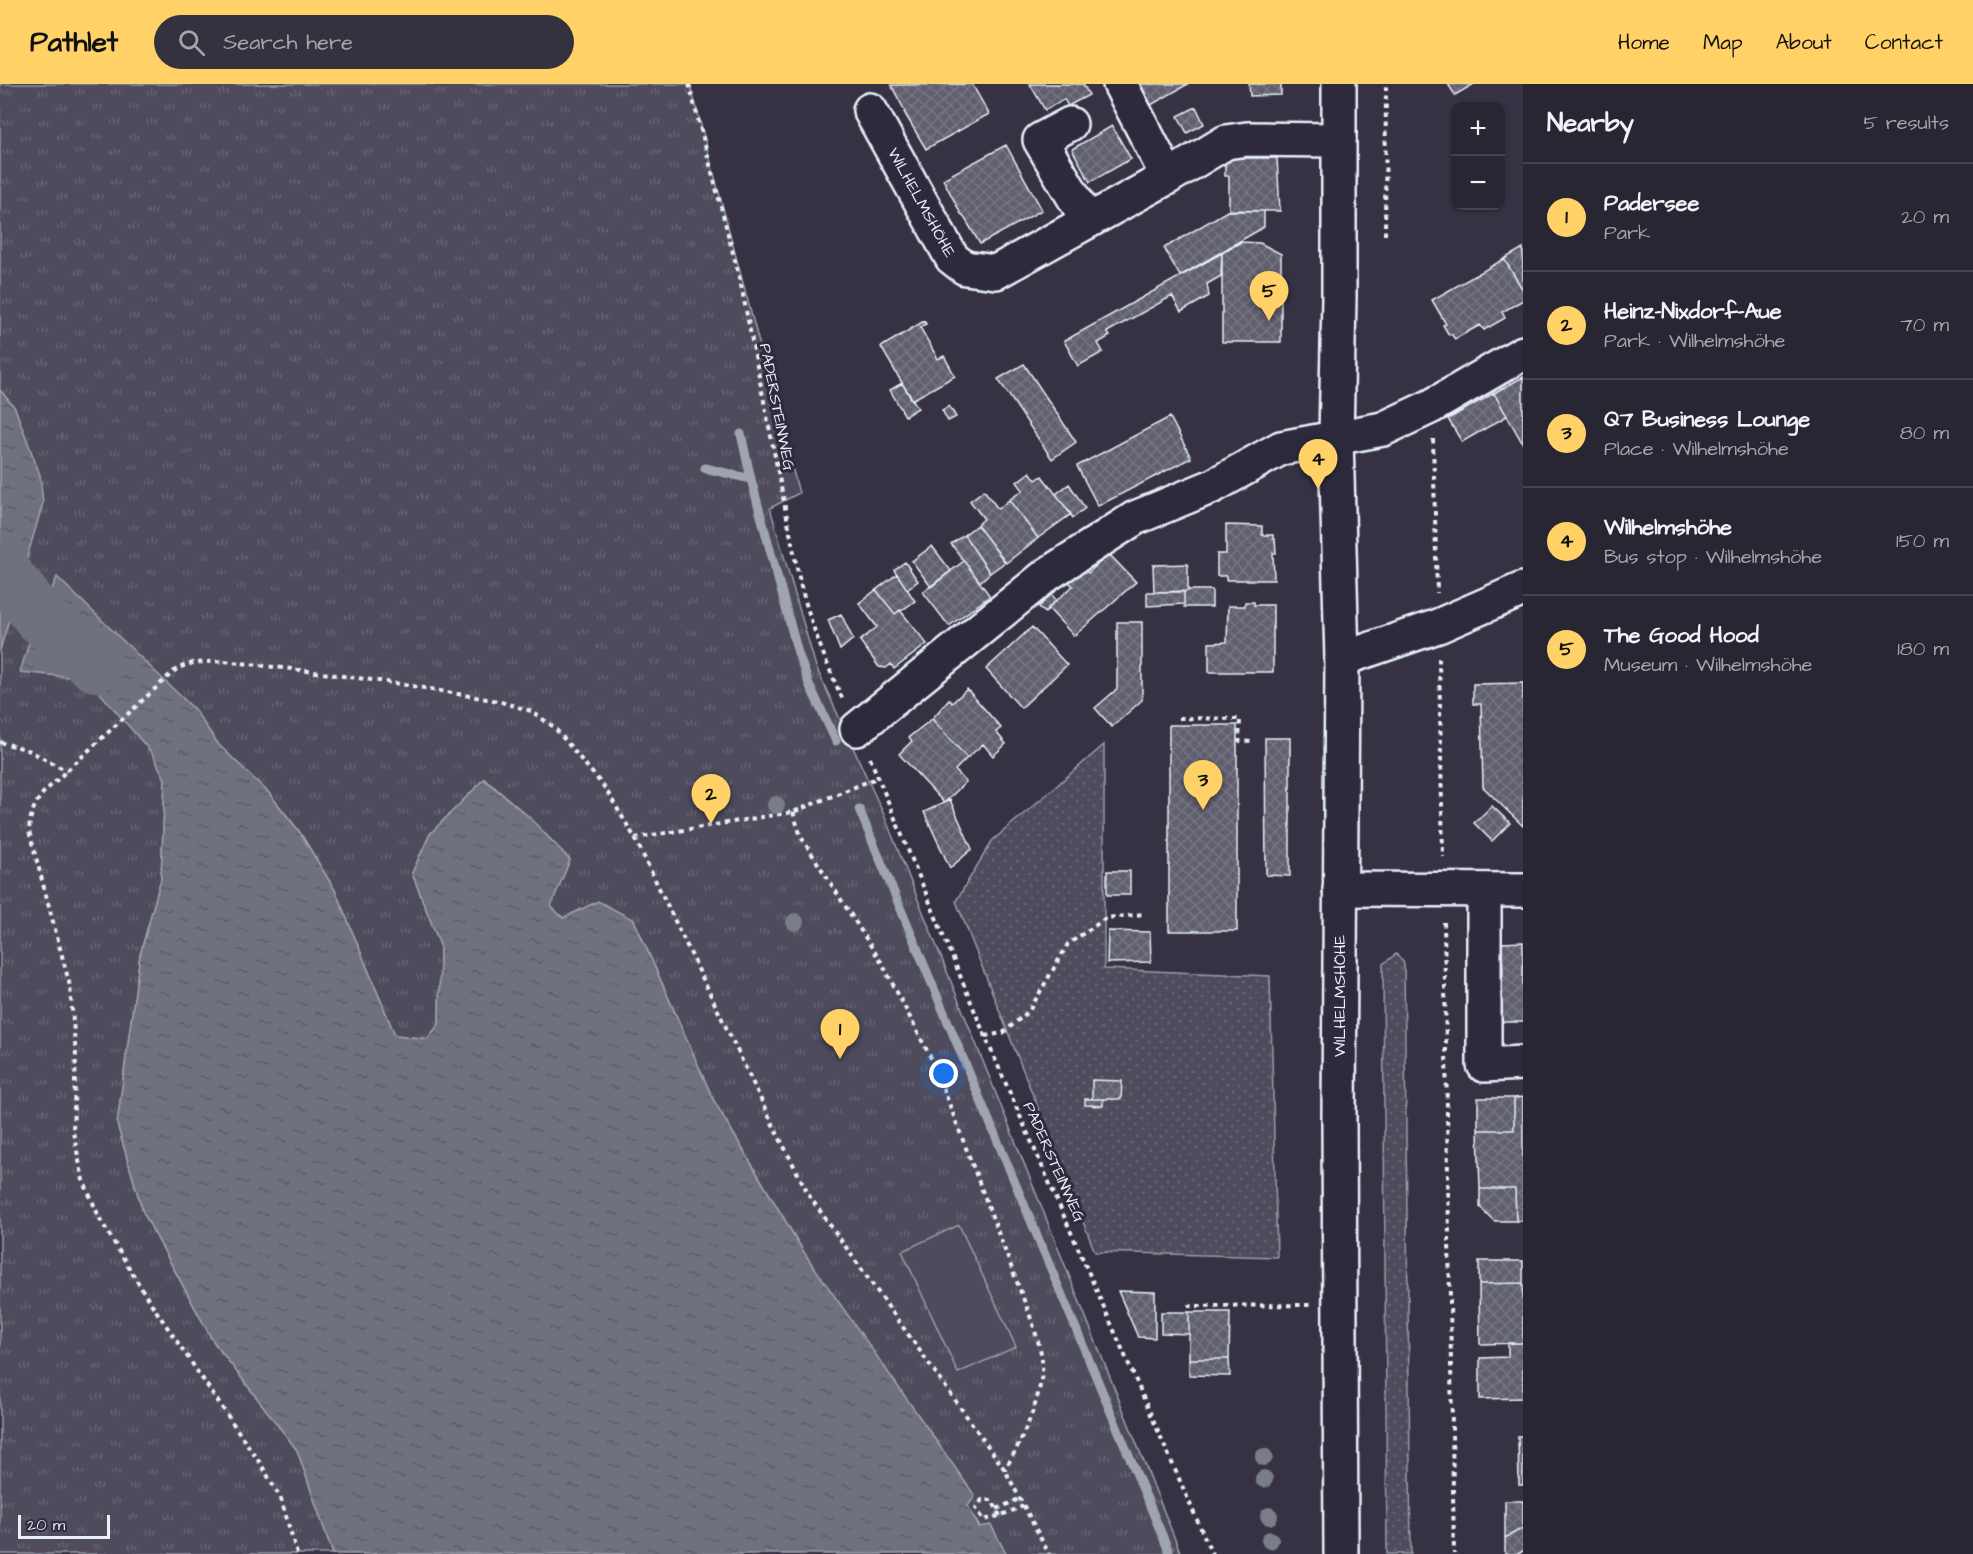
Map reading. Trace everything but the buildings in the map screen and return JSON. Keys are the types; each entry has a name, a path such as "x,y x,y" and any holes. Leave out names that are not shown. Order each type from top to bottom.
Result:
{"street":[{"path":"1120,84 1168,177"},
{"name":"WILHELMSHÖHE","path":"1339,84 1336,438 1342,659 1341,1554"},
{"name":"WILHELMSHÖHE","path":"870,110 952,258 965,268 996,272 1168,177 1226,142 1247,139 1339,140"},
{"path":"1070,124 1040,141 1088,221"},
{"path":"856,729 1048,574 1135,518 1213,486 1281,448 1383,429 1432,406 1523,353"},
{"path":"1342,659 1438,626 1523,589"},
{"path":"1340,889 1523,890"},
{"path":"1484,890 1484,1065 1523,1063"}],"path":[{"name":"PADERSTEINWEG","path":"689,84 740,280 805,602 824,658 856,729"},
{"path":"1385,235 1386,84"},
{"path":"1432,406 1444,890 1454,1554"},
{"path":"297,1554 281,1499 262,1466 146,1296 100,1219 82,1180 73,1132 76,1056 70,986 29,831 30,818 36,801 172,673 178,668 193,663 224,661 406,685 498,701 531,711 554,727 605,788 635,838 810,1197 1005,1470 1049,1554"},
{"path":"1179,718 1240,719 1239,741 1251,741"},
{"path":"0,742 28,750 67,771"},
{"name":"PADERSTEINWEG","path":"793,812 879,777 985,1036 1212,1554"},
{"path":"635,838 793,812 801,837 883,965 934,1064 1033,1324 1042,1361 1039,1394 1019,1447 1005,1470"},
{"path":"985,1036 1003,1033 1029,1011 1068,944 1106,918 1144,914"},
{"path":"1188,1306 1340,1305"},
{"path":"997,1509 1021,1498"},
{"path":"1000,1516 992,1500 982,1500 976,1508 984,1520 1000,1516 1025,1505"}],"green space":[{"path":"0,84 690,84 799,493 770,508 816,667 884,815 1181,1554 1006,1554 991,1525 980,1527 805,1254 714,1101 634,920 577,912 563,918 550,906 570,860 529,817 485,779 430,834 412,873 440,945 439,1024 428,1039 395,1035 335,890 299,831 268,792 165,780 161,879 140,955 117,1124 143,1212 213,1341 297,1450 333,1554 0,1554 0,650 14,597 0,590"},
{"path":"1104,745 1104,969 1270,976 1277,1257 1095,1252 956,901 992,841"},
{"path":"1396,954 1404,963 1411,1554 1387,1554 1383,964"},
{"path":"959,1225 1016,1347 958,1373 902,1251"}],"water":[{"path":"0,390 15,408 40,475 43,503 0,650"},
{"path":"57,577 194,709 219,745 268,792 299,831 335,890 395,1035 427,1039 439,1024 440,945 412,873 430,834 484,779 529,817 570,860 551,906 563,918 598,901 634,920 714,1101 805,1254 975,1496 968,1506 979,1527 991,1525 1006,1554 333,1554 297,1450 213,1341 143,1212 117,1124 140,955 161,879 165,779 151,752 88,679 20,672 28,646"}],"waterway":[{"path":"741,434 751,479"},
{"path":"705,468 751,479 798,653 809,684 836,741"},
{"path":"0,568 40,617 95,665"},
{"path":"859,809 1170,1554"}],"place":[{"name":"The Good Hood","path":"1269,321"},
{"name":"Wilhelmshöhe","path":"1318,489"},
{"name":"Q7 Business Lounge","path":"1203,810"},
{"name":"Heinz-Nixdorf-Aue","path":"711,824"},
{"name":"Padersee","path":"840,1059"}]}
